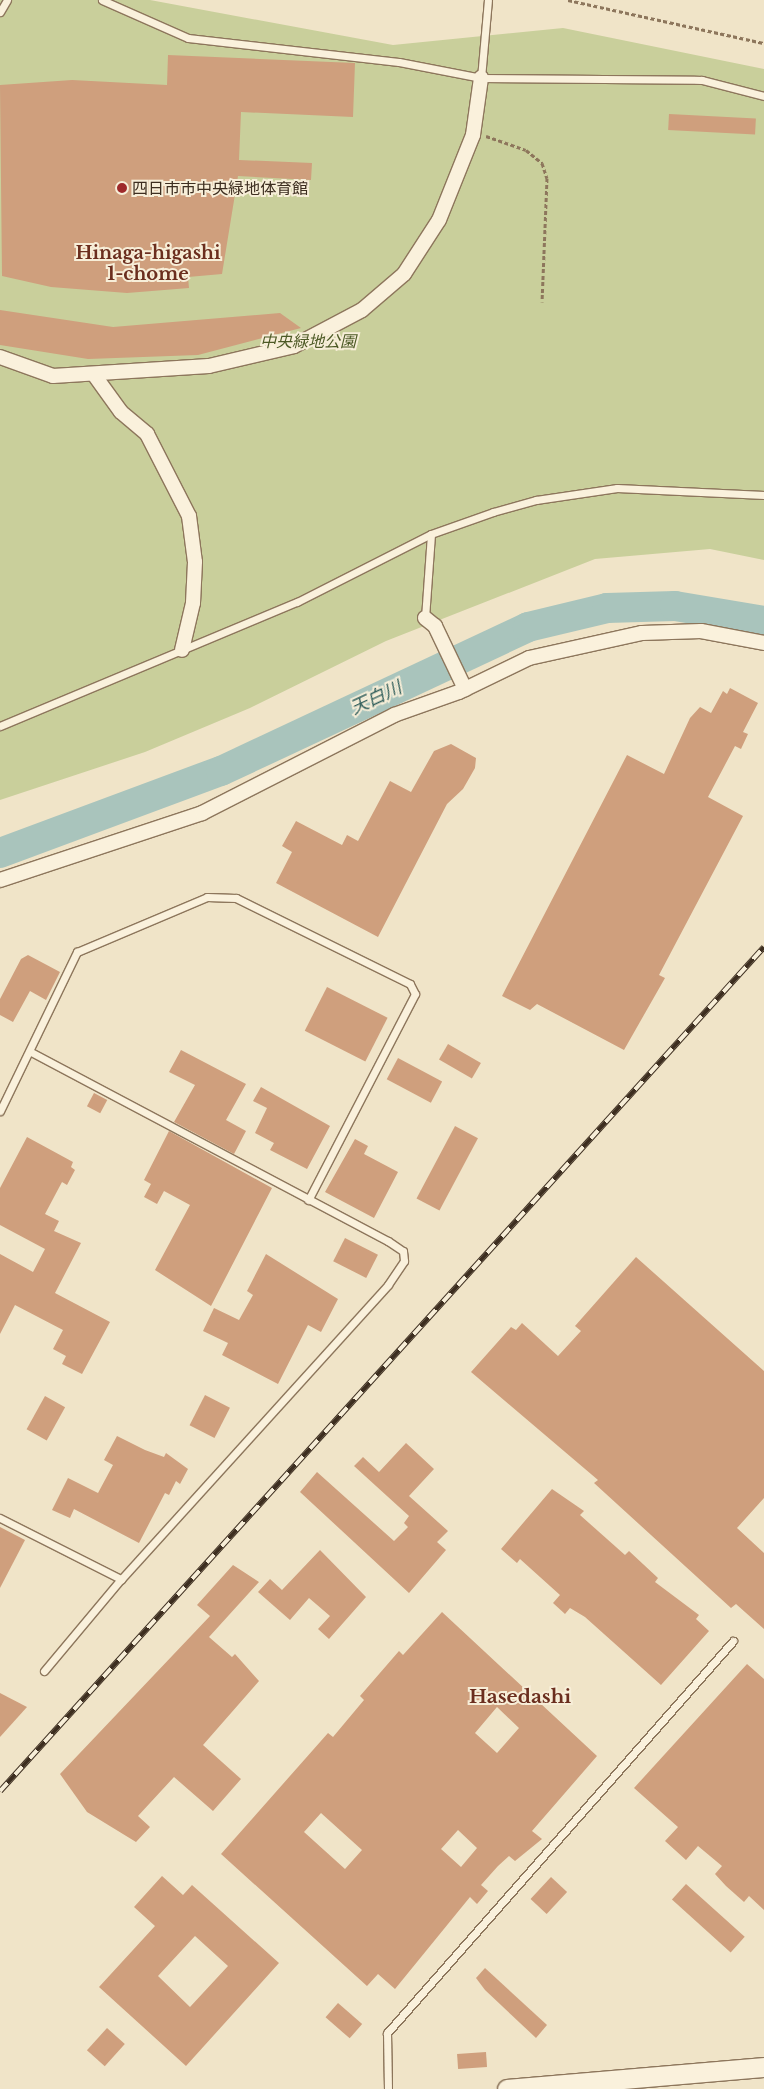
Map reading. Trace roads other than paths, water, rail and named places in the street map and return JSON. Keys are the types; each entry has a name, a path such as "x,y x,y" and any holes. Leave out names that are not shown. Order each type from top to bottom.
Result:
{"street":[{"path":"0,357 53,376 95,376 209,366 285,348 362,310 404,274 439,220 473,135 481,78"},
{"path":"95,376 121,412 147,434 188,516 195,562 193,603 182,650"},
{"path":"430,622 463,685"},
{"path":"0,880 202,813 394,715 528,658 615,636 701,631 764,643"},
{"path":"507,2089 764,2067"}],"lane":[{"path":"0,12 7,0"},
{"path":"102,0 188,38 399,62 481,78 702,80 764,96"},
{"path":"481,78 488,0"},
{"path":"0,726 296,602 431,534 493,512 578,493 667,488 764,495"},
{"path":"430,622 431,534"},
{"path":"0,1111 31,1052 77,952 207,897 236,898 410,984 415,994 308,1200"},
{"path":"31,1052 388,1241 403,1251 404,1261 388,1285 121,1579 44,1671"},
{"path":"0,1518 121,1579"},
{"path":"388,2089 387,2033 733,1641"}],"waterway":[{"name":"天白川","path":"0,853 221,771 528,627 607,608 675,606 764,621"}],"railway":[{"path":"0,1791 764,947"}],"place":[{"name":"四日市市中央緑地体育館","path":"122,188"}],"district":[{"name":"Hinaga-higashi 1-chome","path":"148,264"},
{"name":"Hasedashi","path":"520,1697"}],"park label":[{"name":"中央緑地公園","path":"308,341"}]}
